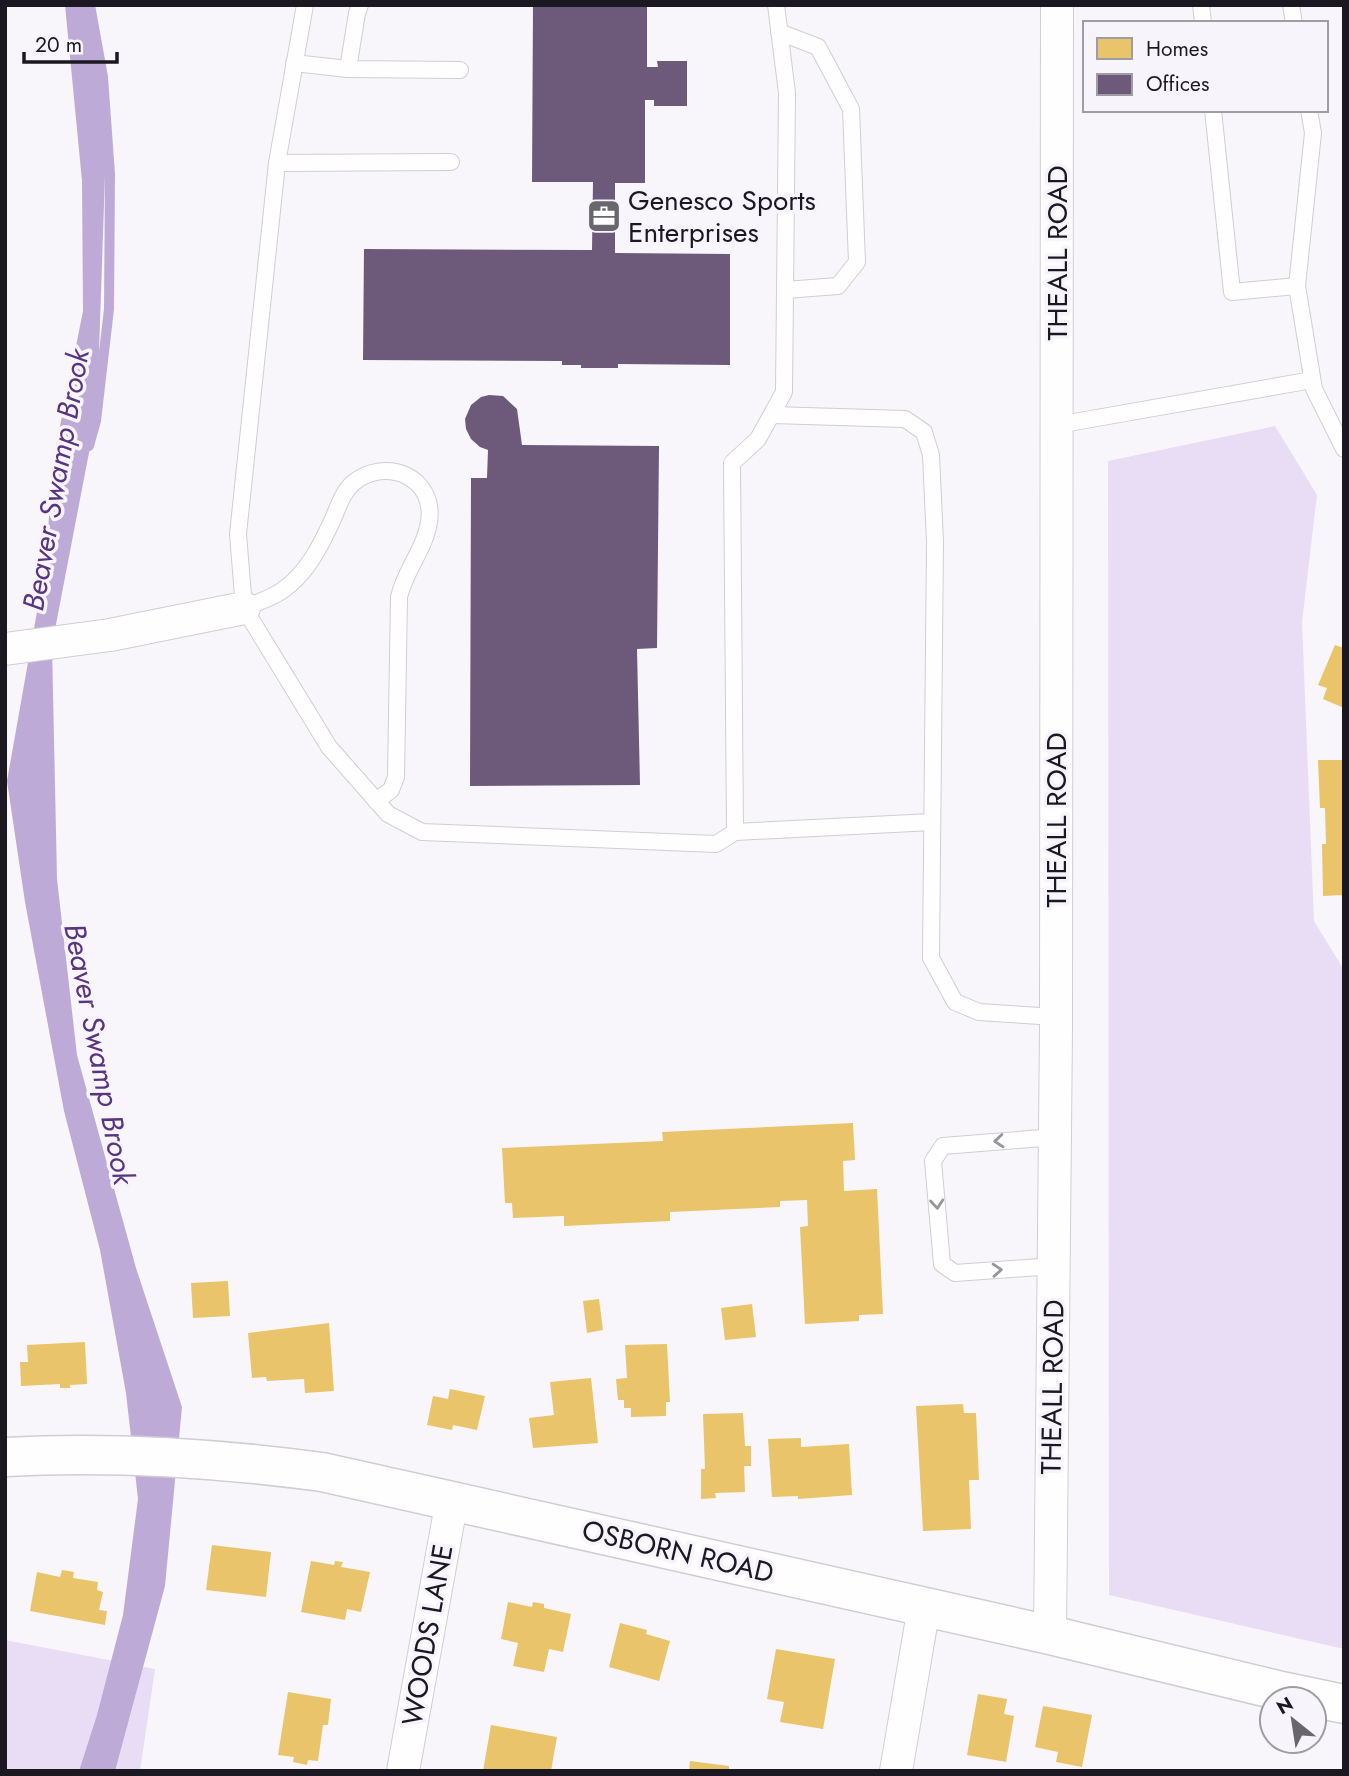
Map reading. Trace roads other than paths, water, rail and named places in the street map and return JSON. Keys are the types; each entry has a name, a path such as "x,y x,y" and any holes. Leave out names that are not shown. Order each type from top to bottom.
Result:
{"street":[{"name":"THEALL ROAD","path":"1050,1635 1056,1017 1057,5"},
{"path":"5,649 110,635 244,608"},
{"name":"OSBORN ROAD","path":"5,1457 121,1454 203,1458 322,1472 1050,1635 1344,1704"},
{"name":"WOODS LANE","path":"403,1771 452,1500"},
{"path":"896,1771 924,1607"}],"lane":[{"path":"305,5 276,163 238,534 244,608 329,747 388,814 422,832 716,844 735,832 932,822"},
{"path":"348,69 360,5"},
{"path":"735,832 732,463 758,439 784,392 787,93 776,5"},
{"path":"779,32 818,47 851,109 858,262 838,286 785,290"},
{"path":"294,63 348,69 460,70"},
{"path":"1213,112 1232,292 1297,286"},
{"path":"1309,112 1313,133 1297,286 1314,389 1344,449"},
{"path":"276,163 452,162"},
{"path":"1057,425 1312,380"},
{"path":"772,415 905,419 924,432 931,455 935,542 931,958 955,1002 979,1012 1056,1017"},
{"path":"244,608 282,590 313,561 343,496 352,484 370,474 388,470 405,473 417,483 426,499 430,519 426,538 402,582 399,597 396,777 391,790 376,801"},
{"path":"1054,1266 955,1273 942,1265 933,1161 943,1146 1055,1136"}],"water":[{"path":"65,5 90,5 107,116 97,411 52,645 57,879 77,1055 136,1268 182,1407 165,1586 115,1771 79,1771 97,1715 123,1615 138,1499 126,1393 100,1250 64,1111 25,902 7,781 43,578 56,446 83,311 82,181"}],"waterway":[{"name":"Beaver Swamp Brook","path":"89,446 96,421 109,309 110,174 103,77 90,5"}],"place":[{"name":"Genesco Sports Enterprises","path":"604,216"}]}
